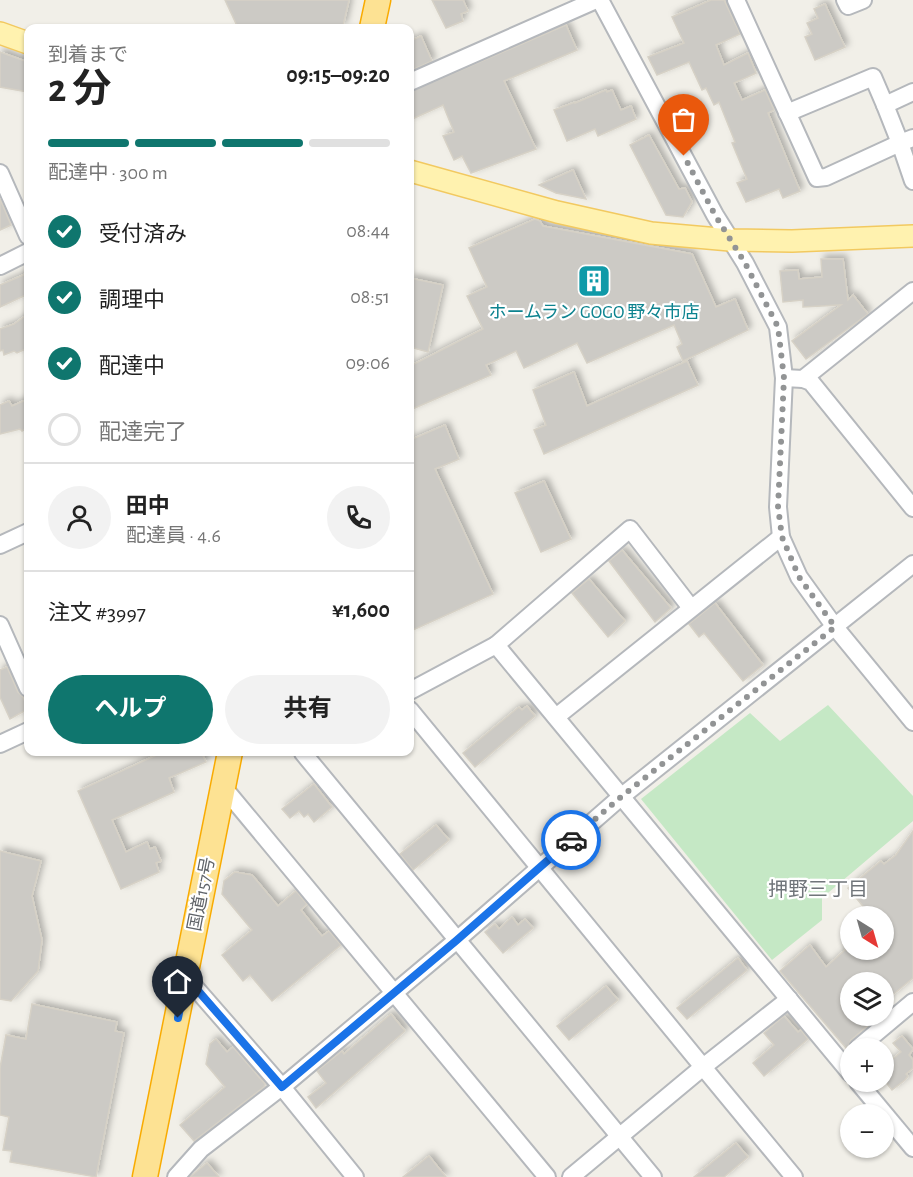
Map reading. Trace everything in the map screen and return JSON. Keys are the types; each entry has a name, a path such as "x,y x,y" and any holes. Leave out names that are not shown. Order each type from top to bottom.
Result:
{"highway":[{"path":"373,24 378,0"},
{"name":"国道157号","path":"145,1177 230,756"}],"main road":[{"path":"0,33 24,42"},
{"path":"414,172 556,212 651,233 730,240 792,241 913,236"}],"street":[{"path":"414,80 598,0 730,240 745,263 778,327 784,378 778,507 782,537 799,577 835,627 913,722"},
{"path":"736,0 817,178 826,177 907,141"},
{"path":"846,0 848,6 863,0"},
{"path":"787,113 873,77 885,105 907,141 913,181"},
{"path":"885,105 913,92"},
{"path":"0,173 24,227"},
{"path":"0,266 24,254"},
{"path":"803,379 913,291"},
{"path":"784,378 811,382 913,508"},
{"path":"414,689 496,645 630,529 691,608"},
{"path":"0,545 24,534"},
{"path":"556,717 782,537"},
{"path":"176,1177 201,1149 282,1087 457,940 622,796 913,564"},
{"path":"0,625 24,679"},
{"path":"496,645 789,999 840,1054"},
{"path":"414,715 794,1177"},
{"path":"0,744 24,733"},
{"path":"305,756 653,1177"},
{"path":"224,788 547,1177"},
{"path":"186,977 282,1087 355,1177"},
{"path":"571,1177 703,1066 789,999"},
{"path":"870,1038 913,1002"},
{"path":"867,1092 910,1137"}],"green space":[{"path":"828,705 913,796 913,821 822,898 822,920 772,960 641,799 750,713 780,741"}],"building":[{"path":"225,0 349,0 343,24 236,24"},
{"path":"432,0 463,0 468,11 461,14 463,21 446,28"},
{"path":"711,0 724,0 740,34 716,45 724,65 748,53 756,73 734,83 742,100 765,90 774,110 768,113 800,191 783,198 779,189 746,202 737,183 747,179 719,102 714,105 706,88 702,90 689,62 657,75 648,57 684,43 672,17"},
{"path":"825,4 845,47 815,60 805,37 812,34 807,23 818,18 814,9"},
{"path":"566,25 577,50 504,81 536,149 471,173 462,156 454,160 443,136 454,132 443,105 414,118 414,90"},
{"path":"421,36 432,61 414,69 414,39"},
{"path":"0,52 24,61 24,91 0,87"},
{"path":"606,90 607,92 612,90 621,110 631,106 636,119 598,136 595,129 567,141 554,110"},
{"path":"649,135 679,189 685,188 692,202 683,217 666,215 630,145"},
{"path":"573,170 586,199 556,193 539,185"},
{"path":"0,199 11,225 0,230"},
{"name":"ホームラン GOGO 野々市店","path":"535,219 543,226 692,254 716,307 735,299 748,330 683,361 677,347 682,344 674,325 587,363 577,343 524,368 516,351 486,365 491,375 414,408 414,364 483,329 467,296 487,287 469,248"},
{"path":"821,259 843,259 848,300 853,295 868,314 806,359 792,341 841,305 803,307 803,300 783,302 780,271 798,270 799,279 822,277"},
{"path":"24,275 24,296 0,307 0,285"},
{"path":"414,279 443,285 428,352 414,348"},
{"path":"24,317 24,350 4,355 3,350 0,351 0,329 14,324"},
{"path":"687,361 698,385 544,454 534,430 546,425 533,390 574,372 587,406"},
{"path":"9,401 12,406 24,401 24,430 0,434 0,405"},
{"path":"445,425 459,459 435,469 493,594 414,630 414,438"},
{"path":"544,481 571,539 541,552 515,493"},
{"path":"622,550 671,608 655,622 609,561"},
{"path":"589,579 625,621 608,637 572,593"},
{"path":"715,603 763,665 743,681 704,633 699,637 689,624"},
{"path":"7,667 18,692 24,699 24,711 10,719 0,697 0,670"},
{"path":"527,706 535,716 475,767 463,753 519,707 522,710"},
{"path":"154,756 203,756 206,762 169,778 174,792 112,820 126,852 147,842 150,849 155,847 161,861 156,863 159,872 121,889 78,791"},
{"path":"314,784 332,807 314,822 308,814 304,817 299,811 290,818 282,809"},
{"path":"436,825 449,840 413,870 400,854"},
{"path":"913,831 913,978 894,994 894,972 840,972 840,1026 867,1026 853,1038 840,1038 840,1041 780,971 810,945 826,967 840,954 840,960 894,960 894,906 863,906 848,888 881,861 884,864 896,855"},
{"path":"0,851 41,861 32,896 42,940 38,971 11,1001 0,999"},
{"path":"235,872 252,875 278,906 296,891 307,904 301,910 322,936 329,931 341,945 272,1001 250,975 243,981 222,955 252,930 222,894 224,881"},
{"path":"512,917 518,925 525,919 533,928 503,953 485,932 495,924 499,929"},
{"path":"738,958 747,970 687,1019 677,1008"},
{"path":"606,986 618,1000 569,1040 557,1026"},
{"path":"32,1004 117,1022 115,1031 124,1033 96,1177 10,1162 12,1151 3,1150 9,1117 0,1115 0,1068 6,1035 26,1039"},
{"path":"391,1014 405,1031 316,1108 308,1097 326,1083 317,1071 342,1051 344,1054"},
{"path":"784,1016 798,1032 801,1030 808,1039 764,1076 753,1063 774,1045 764,1033"},
{"path":"902,1036 913,1049 909,1055 913,1060 913,1068 906,1074 908,1076 905,1080 894,1088 894,1058 901,1052 894,1042"},
{"path":"216,1039 227,1052 233,1047 265,1084 194,1141 180,1125 225,1087 206,1064 210,1044"},
{"path":"736,1143 748,1157 724,1177 694,1177"},
{"path":"429,1156 446,1177 403,1177"},
{"path":"207,1163 219,1177 190,1177 191,1176"}],"way so far":[{"path":"571,840 622,796 835,627 799,577 782,537 778,507 784,378 778,327 745,263 715,215 684,156"}],"place":[{"name":"ホームラン GOGO 野々市店","path":"594,281"}],"district":[{"name":"押野三丁目","path":"818,889"}],"route":[{"path":"178,1018 186,977 282,1087 457,940 571,840"}]}
